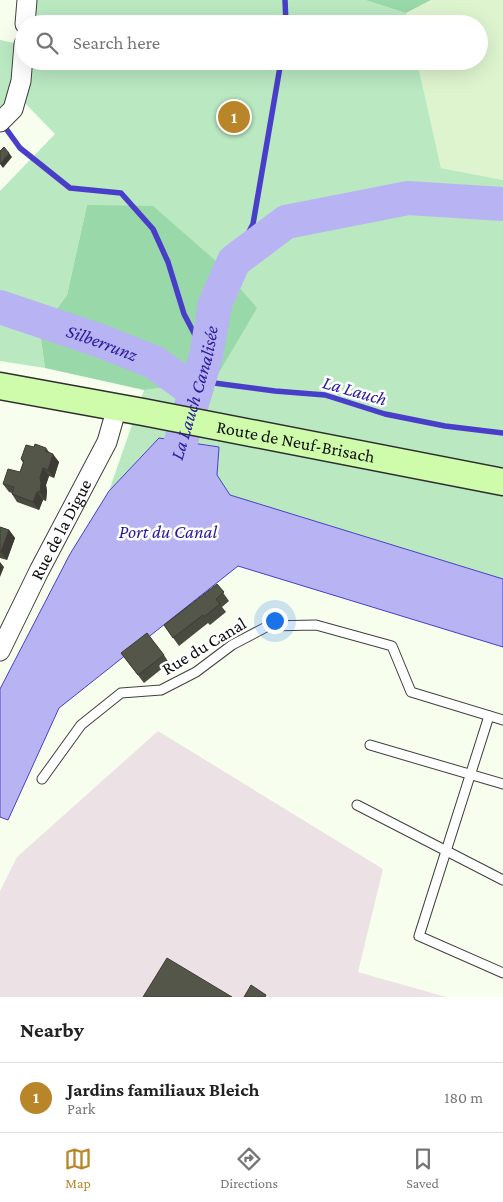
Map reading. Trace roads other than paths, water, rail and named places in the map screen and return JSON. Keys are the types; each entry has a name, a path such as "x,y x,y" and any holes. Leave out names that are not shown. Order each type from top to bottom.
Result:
{"main road":[{"name":"Route de Neuf-Brisach","path":"0,386 503,482"}],"street":[{"path":"26,15 27,0"},
{"path":"2,120 13,110 21,81 22,70"},
{"name":"Rue de la Digue","path":"0,650 107,442 117,407"}],"lane":[{"name":"Rue du Canal","path":"42,779 80,725 121,693 161,690 196,672 232,645 268,626 316,625 392,646 411,692 503,720"},
{"path":"489,716 419,936 503,973"},
{"path":"370,745 503,784"},
{"path":"357,805 503,880"}],"water":[{"name":"Port du Canal","path":"159,438 219,447 217,475 230,495 503,579 503,647 238,566 59,708 8,820 0,817 0,689 70,554 109,491"}],"waterway":[{"path":"285,0 286,15"},
{"path":"234,261 253,224 279,70"},
{"path":"2,123 20,148 70,188 121,193 153,229 168,262 184,314 206,356"},
{"name":"La Lauch Canalisée","path":"168,485 206,356 215,304 234,261 286,222 408,198 503,204"},
{"name":"Silberrunz","path":"0,307 98,340 154,362 195,392"},
{"name":"La Lauch","path":"199,381 275,391 325,395 385,414 445,426 503,433"}],"place":[{"name":"Jardins familiaux Bleich","path":"234,117"}]}
